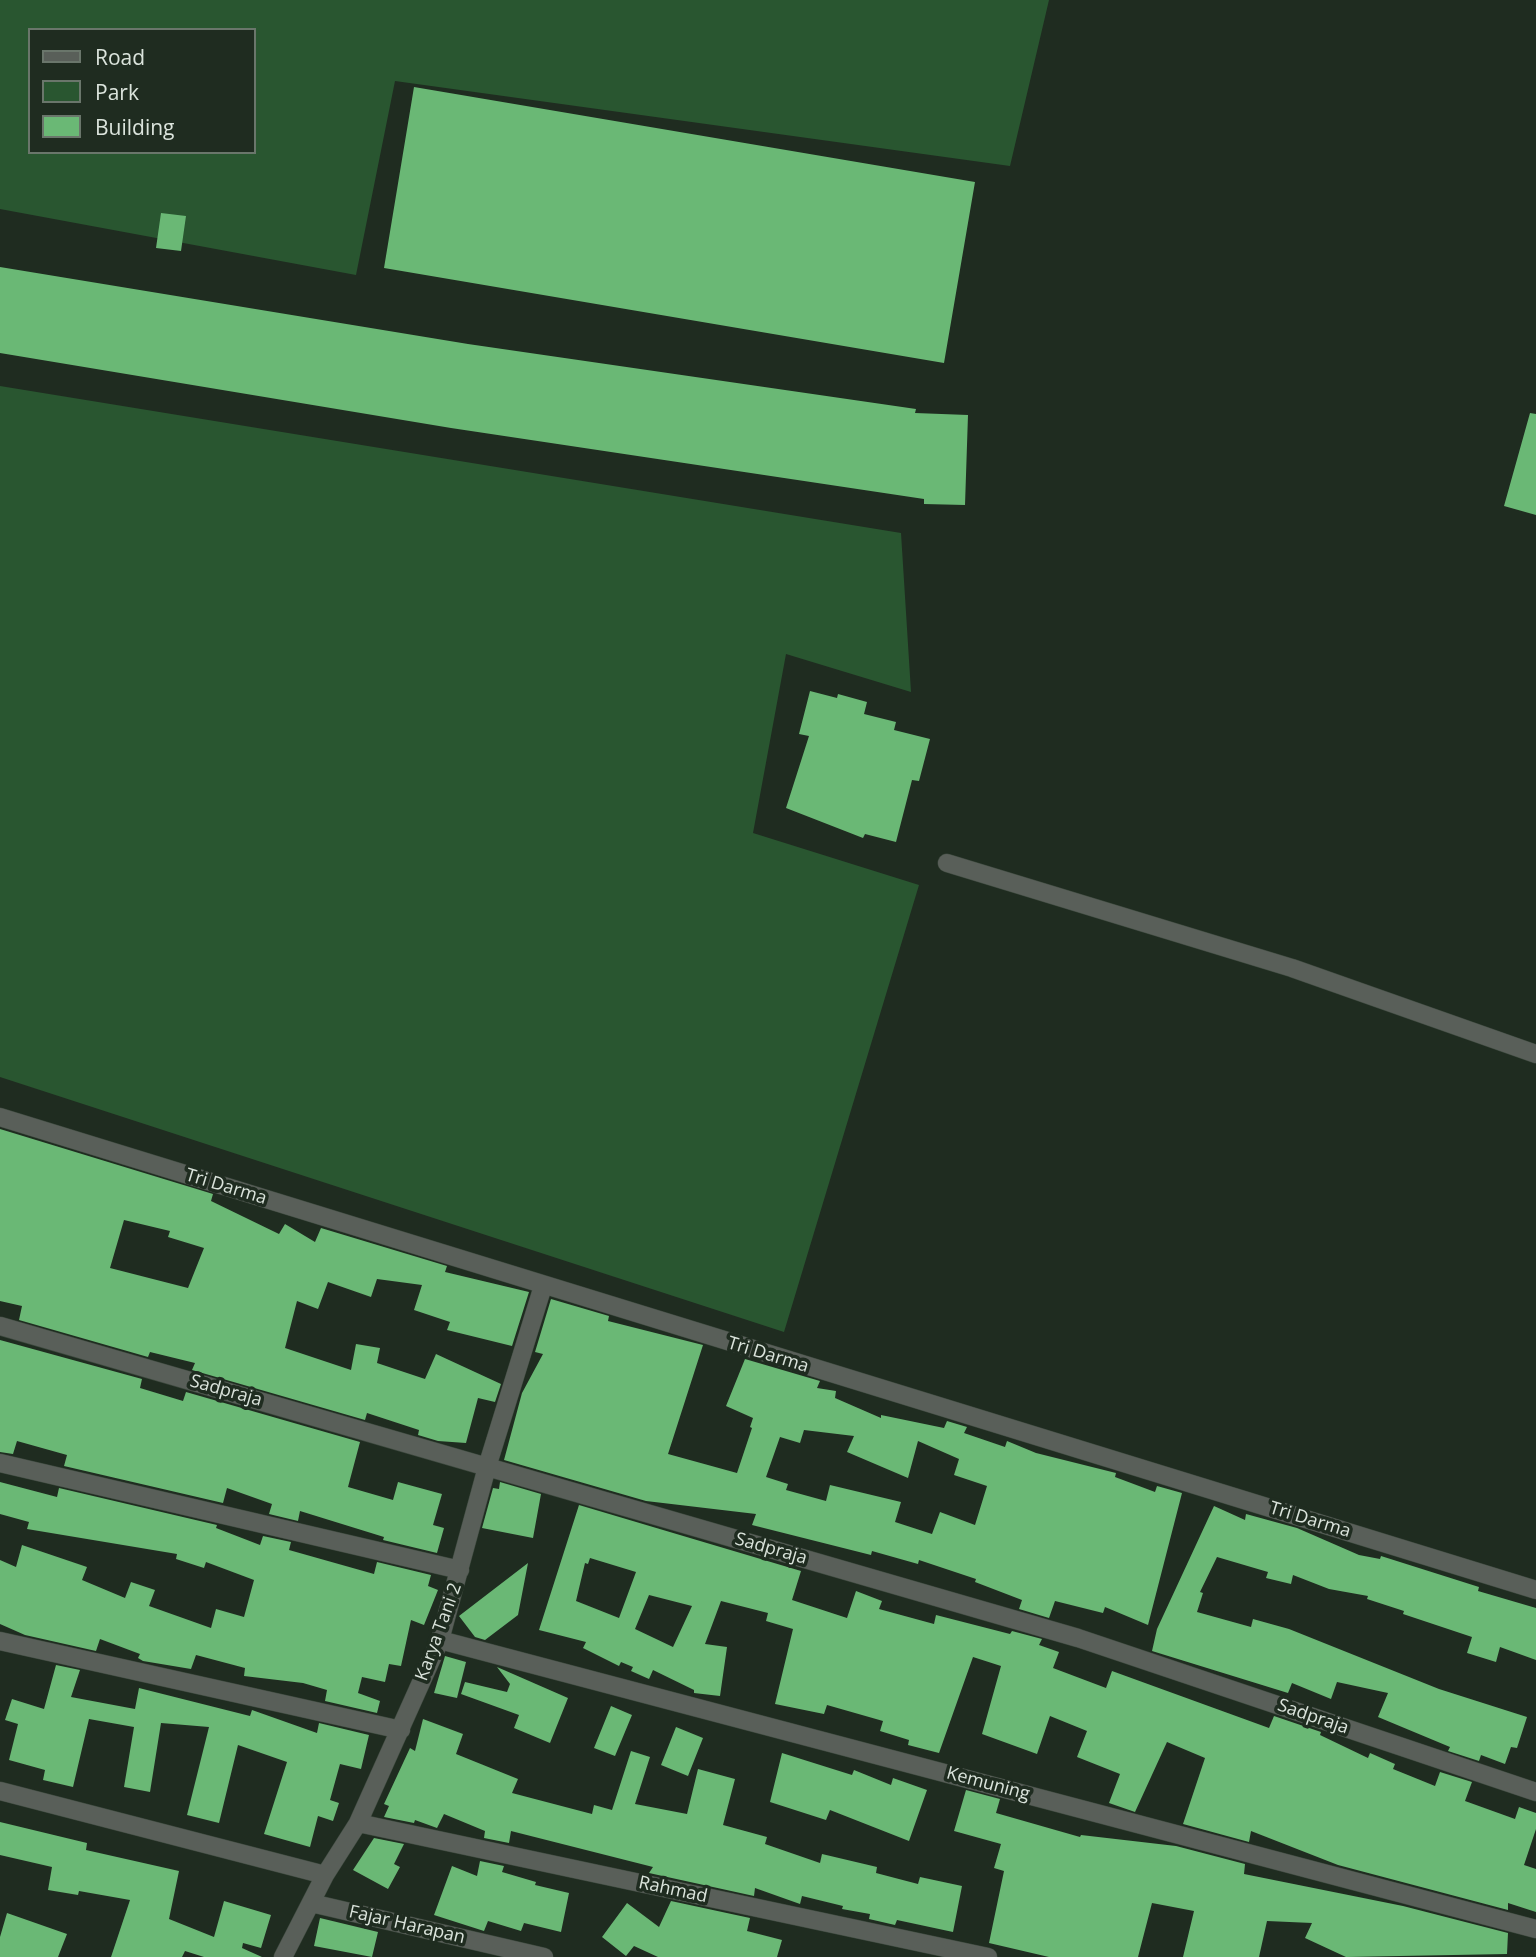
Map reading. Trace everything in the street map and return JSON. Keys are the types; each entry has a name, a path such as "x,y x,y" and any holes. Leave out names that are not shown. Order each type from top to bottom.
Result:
{"street":[{"path":"947,863 1292,968 1536,1054"},
{"name":"Tri Darma","path":"0,1117 1536,1590"},
{"name":"Karya Tani 2","path":"283,1957 325,1875 358,1824 440,1640 487,1466 543,1286"},
{"name":"Sadpraja","path":"0,1326 1078,1638 1536,1792"},
{"path":"0,1463 460,1570"},
{"name":"Kemuning","path":"440,1640 1536,1929"},
{"path":"0,1641 401,1730"},
{"path":"0,1791 325,1875"},
{"name":"Rahmad","path":"358,1824 988,1957"},
{"name":"Fajar Harapan","path":"311,1903 544,1957"}],"green space":[{"path":"0,0 1049,0 1010,166 395,81 356,275 0,209"},
{"path":"0,386 901,533 911,692 786,654 753,833 919,885 784,1332 0,1077"}],"building":[{"path":"414,87 975,182 944,363 384,268"},
{"path":"161,213 186,216 181,251 156,248"},
{"path":"0,267 468,344 916,409 915,413 968,415 965,505 924,504 924,499 451,428 0,353"},
{"path":"1530,413 1536,414 1536,515 1504,506"},
{"path":"810,691 837,698 838,694 867,702 864,714 896,722 894,730 930,739 919,781 912,780 896,842 865,834 863,838 786,808 809,736 799,734"},
{"path":"0,1129 213,1194 211,1201 279,1234 285,1224 315,1242 321,1228 447,1266 445,1272 529,1292 512,1346 447,1330 450,1322 414,1310 422,1285 377,1279 371,1297 328,1282 318,1309 297,1301 285,1348 351,1370 356,1344 380,1348 377,1363 425,1379 436,1354 501,1384 495,1402 478,1398 466,1443 438,1441 418,1435 419,1430 367,1413 365,1420 192,1370 195,1363 150,1352 148,1357 19,1320 22,1306 0,1301","holes":["124,1220 170,1231 168,1237 204,1248 188,1288 110,1268"]},
{"path":"551,1299 609,1316 608,1321 703,1345 668,1454 737,1473 753,1418 726,1406 745,1359 820,1381 817,1388 836,1391 835,1398 881,1418 881,1415 944,1428 947,1421 967,1427 964,1433 1005,1447 1007,1441 1036,1453 1116,1473 1115,1477 1155,1492 1157,1486 1182,1493 1148,1625 1105,1607 1103,1613 1055,1601 1049,1618 1019,1609 1022,1600 975,1582 976,1579 919,1560 918,1564 872,1551 871,1555 752,1525 756,1514 646,1501 504,1460 522,1393 543,1354 535,1352","holes":["804,1430 854,1436 847,1452 908,1478 918,1441 959,1459 954,1475 987,1486 975,1525 940,1512 932,1534 895,1522 901,1502 830,1485 826,1501 786,1490 788,1484 766,1477 780,1437 800,1443"]},
{"path":"0,1340 142,1379 140,1388 183,1401 186,1392 360,1442 348,1487 393,1500 398,1482 442,1494 433,1525 444,1528 437,1553 383,1540 384,1537 300,1511 298,1521 269,1514 272,1504 227,1488 223,1503 64,1466 67,1455 17,1441 13,1454 0,1452"},
{"path":"0,1482 57,1497 59,1488 217,1525 216,1528 260,1545 263,1536 291,1542 289,1550 374,1574 377,1562 431,1575 428,1586 438,1590 424,1625 411,1620 401,1666 389,1664 385,1682 362,1677 358,1693 380,1701 377,1713 325,1701 327,1690 303,1683 244,1676 245,1668 196,1655 191,1669 143,1661 138,1658 140,1654 100,1639 96,1651 25,1635 0,1624 0,1560 16,1567 22,1545 87,1567 82,1580 125,1598 131,1582 155,1590 149,1606 211,1628 216,1609 244,1617 254,1580 206,1562 204,1568 176,1559 177,1554 27,1529 29,1522 0,1514"},
{"path":"500,1482 541,1494 533,1538 482,1528 493,1488 499,1489"},
{"path":"579,1505 801,1571 792,1600 847,1618 856,1591 882,1601 879,1609 934,1624 936,1615 1010,1634 1012,1631 1042,1639 1039,1645 1059,1652 1053,1668 1106,1688 1112,1671 1269,1728 1274,1716 1321,1732 1320,1735 1368,1758 1370,1753 1395,1764 1393,1769 1435,1786 1440,1772 1472,1782 1465,1801 1515,1819 1519,1807 1536,1813 1536,1829 1524,1865 1536,1869 1536,1912 1508,1903 1508,1910 1338,1865 1251,1831 1249,1842 1183,1824 1205,1758 1167,1742 1135,1812 1109,1803 1120,1774 1077,1757 1087,1731 1050,1716 1037,1754 982,1734 1001,1666 973,1657 939,1753 908,1745 909,1740 880,1731 883,1721 827,1705 824,1714 775,1704 793,1629 766,1621 768,1613 721,1601 705,1644 727,1647 720,1696 694,1693 694,1690 653,1670 649,1679 631,1671 633,1667 621,1662 619,1666 583,1648 586,1642 539,1630","holes":["590,1558 636,1572 619,1618 576,1601 585,1563 588,1564","649,1595 692,1606 673,1647 635,1629"]},
{"path":"1214,1506 1245,1520 1246,1514 1297,1528 1359,1555 1380,1559 1381,1556 1479,1587 1478,1591 1536,1608 1536,1660 1500,1647 1496,1662 1467,1653 1472,1637 1403,1614 1404,1611 1367,1599 1368,1596 1329,1589 1293,1575 1291,1584 1266,1578 1268,1572 1217,1557 1200,1592 1203,1593 1197,1612 1251,1627 1253,1619 1289,1629 1439,1689 1527,1717 1517,1748 1511,1747 1505,1764 1481,1755 1479,1761 1448,1751 1450,1747 1378,1717 1388,1693 1337,1682 1331,1699 1292,1683 1288,1693 1152,1651 1157,1629"},
{"path":"528,1563 518,1615 485,1640 475,1637 459,1616"},
{"path":"445,1656 466,1662 457,1698 434,1693"},
{"path":"56,1665 80,1670 71,1697 135,1709 139,1688 250,1716 252,1710 317,1733 319,1723 369,1735 361,1769 340,1764 330,1800 339,1803 333,1821 318,1816 310,1847 264,1834 287,1762 238,1745 219,1823 187,1815 209,1727 161,1723 150,1792 124,1787 134,1727 89,1719 73,1787 43,1780 45,1770 9,1760 18,1724 5,1720 12,1699 44,1709"},
{"path":"497,1667 568,1698 550,1743 514,1728 519,1715 461,1694 465,1682 507,1692 510,1684"},
{"path":"611,1706 632,1715 615,1756 594,1748"},
{"path":"423,1719 463,1734 456,1754 518,1779 512,1793 592,1814 594,1805 612,1810 631,1751 650,1757 635,1804 687,1814 698,1769 735,1779 723,1825 767,1837 765,1844 820,1863 822,1854 877,1867 876,1873 918,1884 920,1877 962,1886 953,1932 897,1920 895,1925 869,1919 870,1914 842,1909 843,1906 802,1896 800,1904 755,1888 754,1896 649,1873 653,1867 511,1831 509,1843 484,1838 485,1831 444,1814 437,1828 415,1820 414,1823 384,1817 389,1806 384,1804 410,1748 415,1751"},
{"path":"676,1727 703,1738 688,1776 661,1765"},
{"path":"782,1753 852,1775 854,1770 891,1785 893,1778 927,1790 909,1841 830,1810 826,1820 770,1802"},
{"path":"966,1790 1000,1799 996,1813 1080,1837 1176,1846 1245,1864 1244,1874 1403,1906 1508,1933 1507,1954 1346,1957 1305,1938 1312,1923 1267,1921 1259,1957 1183,1957 1194,1911 1152,1903 1138,1957 1049,1957 989,1943 1004,1871 994,1868 1001,1844 954,1831"},
{"path":"0,1822 87,1843 86,1850 179,1871 169,1919 214,1937 224,1901 271,1915 261,1948 243,1943 242,1948 262,1957 204,1957 185,1951 182,1957 111,1957 130,1900 79,1891 78,1895 48,1890 52,1867 0,1855"},
{"path":"374,1838 404,1844 394,1864 400,1867 388,1889 353,1870"},
{"path":"480,1861 504,1866 502,1872 536,1882 535,1885 569,1893 561,1932 524,1923 521,1931 488,1921 484,1931 434,1915 452,1866 477,1876"},
{"path":"671,1901 750,1918 747,1931 782,1940 777,1957 658,1957 634,1946 626,1956 602,1937 627,1903 659,1927"},
{"path":"7,1913 67,1934 58,1957 0,1957 0,1937"},
{"path":"320,1918 378,1932 372,1957 314,1946"}]}
